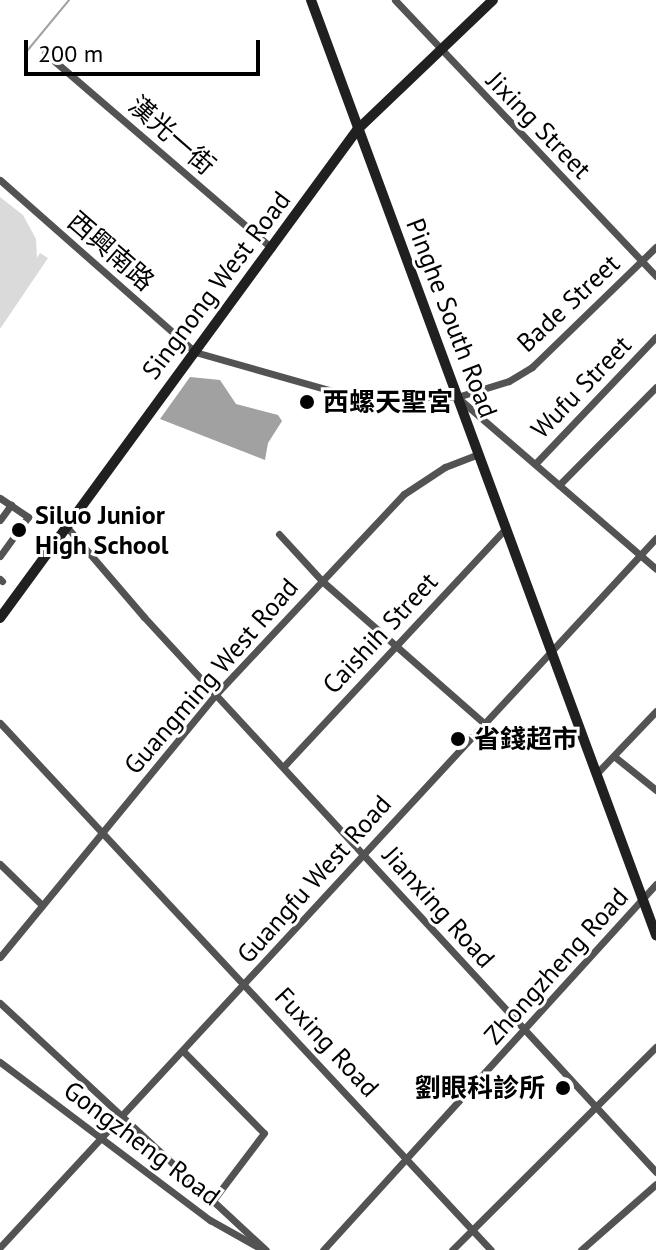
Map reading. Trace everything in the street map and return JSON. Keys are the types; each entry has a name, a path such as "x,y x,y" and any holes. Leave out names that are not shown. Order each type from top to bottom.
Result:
{"main road":[{"name":"Pinghe South Road","path":"311,0 656,935"},
{"name":"Singnong West Road","path":"0,618 357,130 493,0"}],"street":[{"name":"Jixing Street","path":"395,0 656,276"},
{"name":"漢光一街","path":"45,53 272,248"},
{"name":"西興南路","path":"0,180 195,352"},
{"name":"Bade Street","path":"195,352 358,398 457,397 509,381 532,367 656,247"},
{"name":"Wufu Street","path":"535,464 656,337"},
{"path":"559,485 656,387"},
{"path":"457,397 656,569"},
{"name":"Guangming West Road","path":"0,957 217,693 322,581 414,486 445,467 479,454"},
{"path":"0,498 28,517 0,556"},
{"path":"0,520 11,505"},
{"name":"Jianxing Road","path":"66,526 144,617 656,1172"},
{"name":"Caishih Street","path":"284,766 506,528"},
{"path":"279,534 322,581 485,724"},
{"name":"Guangfu West Road","path":"0,1247 656,538"},
{"path":"597,773 656,711"},
{"name":"Fuxing Road","path":"0,723 491,1250"},
{"path":"615,757 656,790"},
{"path":"0,864 42,905"},
{"name":"Zhongzheng Road","path":"323,1250 656,884"},
{"path":"0,1003 214,1199 265,1250"},
{"path":"452,1250 656,1047"},
{"path":"183,1051 264,1133 214,1199"},
{"name":"Gongzheng Road","path":"0,1062 210,1220 265,1250"},
{"path":"581,1250 656,1184"}],"shaded area":[{"path":"0,197 23,215 36,239 37,258 40,253 48,258 0,329"},
{"path":"190,377 220,380 236,404 278,415 282,421 268,443 265,460 160,419"}],"waterway":[{"path":"27,51 69,0"}],"place":[{"name":"西螺天聖宮","path":"307,402"},
{"name":"Siluo Junior High School","path":"19,530"},
{"name":"省錢超市","path":"458,739"},
{"name":"劉眼科診所","path":"563,1088"}]}
